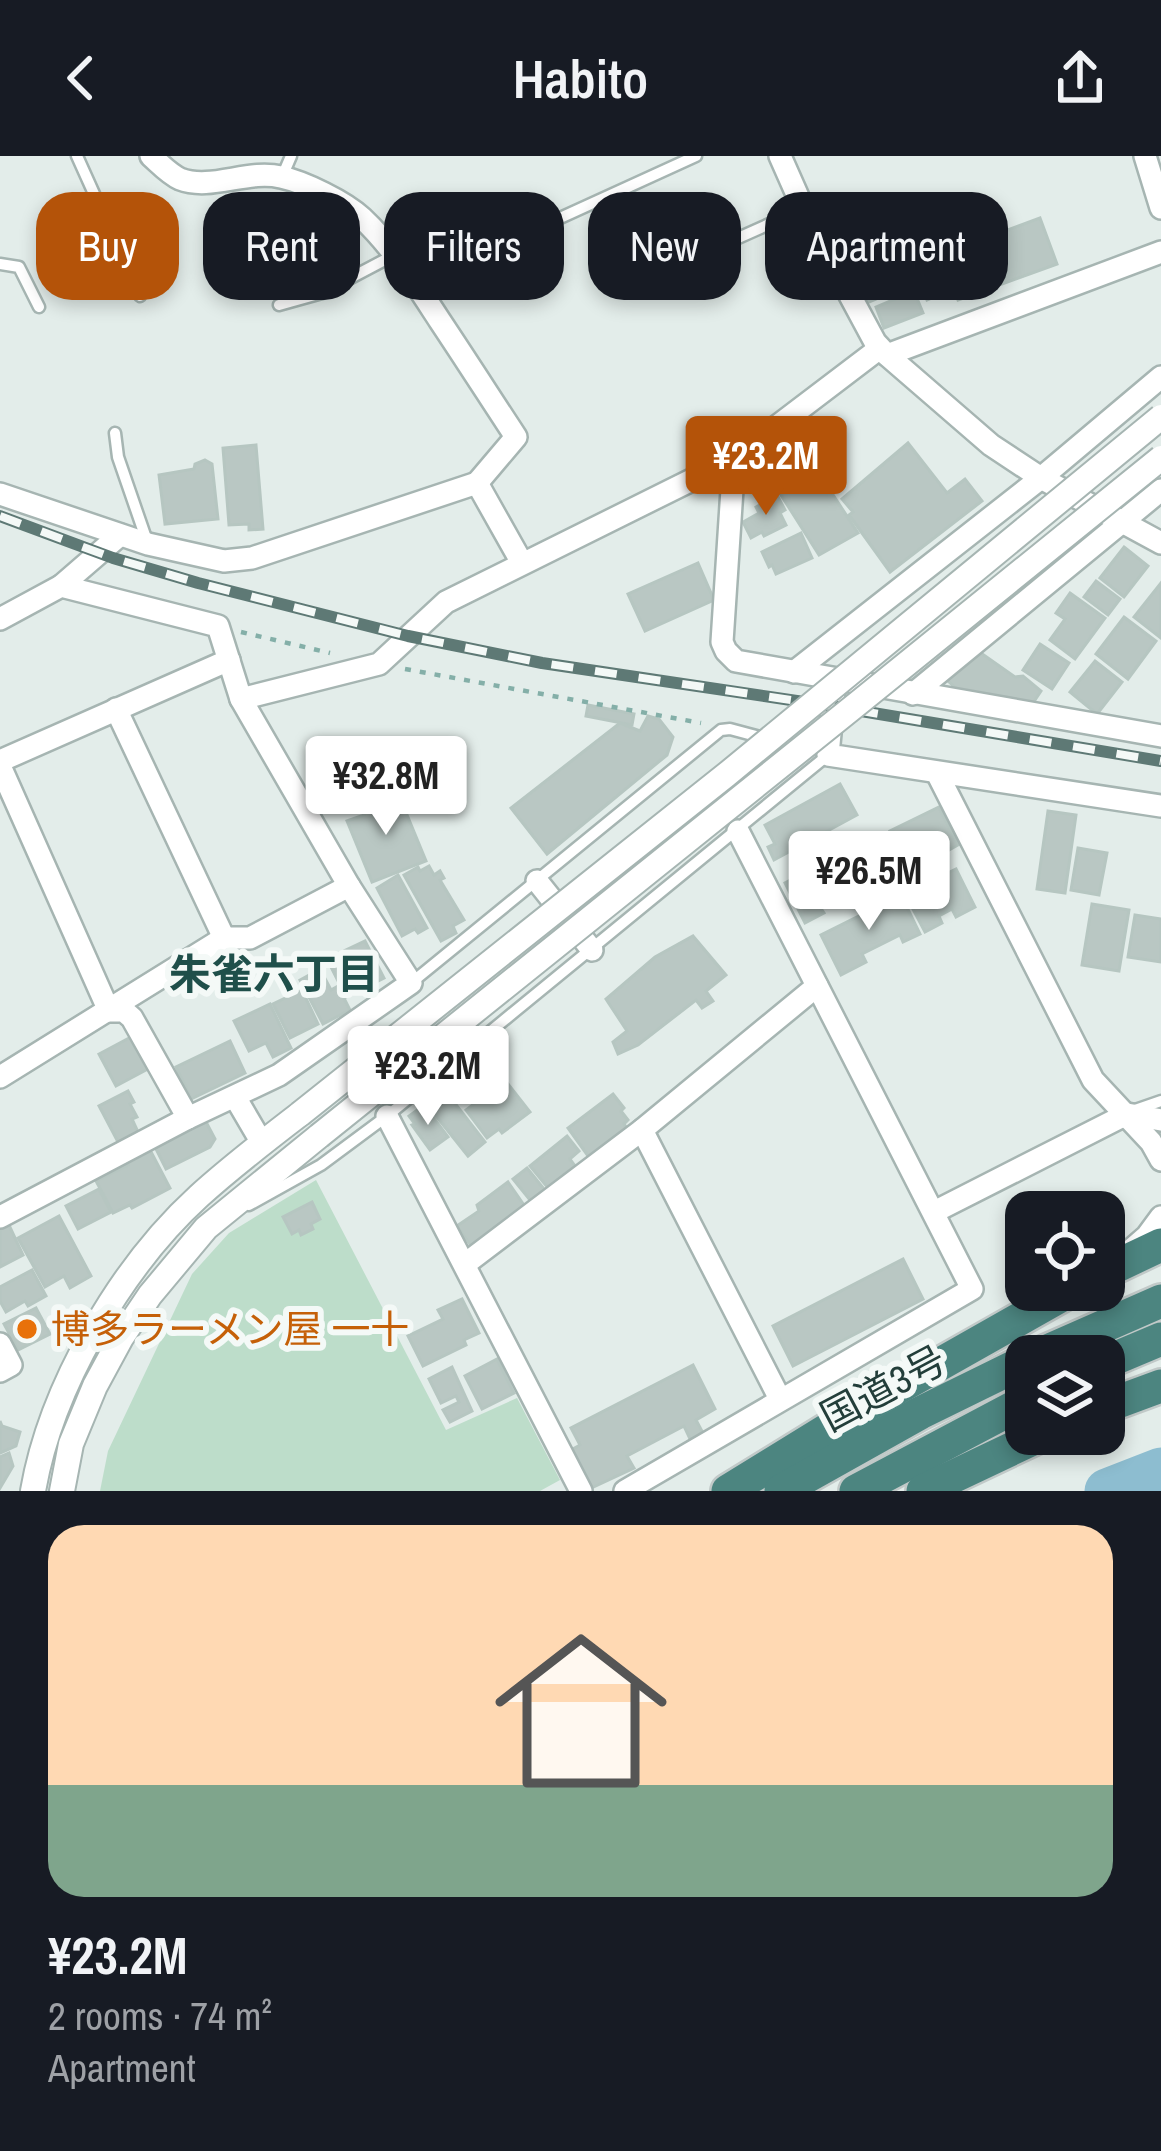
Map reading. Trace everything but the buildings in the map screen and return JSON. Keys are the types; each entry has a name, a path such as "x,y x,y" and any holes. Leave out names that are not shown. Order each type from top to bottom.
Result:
{"highway":[{"path":"1125,1262 1161,1245"},
{"path":"1084,1335 1161,1301"},
{"path":"728,1491 1034,1311"},
{"path":"1125,1355 1161,1339"},
{"name":"国道3号","path":"782,1491 1005,1371"},
{"path":"1125,1399 1161,1386"},
{"name":"国道3号","path":"856,1491 1005,1412"},
{"path":"922,1491 1005,1452"}],"street":[{"path":"152,156 185,181 265,173 287,166 300,183 360,215 384,243"},
{"path":"780,156 796,192"},
{"path":"1145,156 1161,208"},
{"path":"241,699 380,664 446,602 734,459 884,351 1161,251"},
{"path":"0,494 148,544 224,561 252,558 477,483 516,437 426,300"},
{"path":"855,300 884,351 992,445 1041,478 1161,543"},
{"path":"794,672 1161,377"},
{"path":"33,1491 42,1448 62,1394 97,1325 146,1254 196,1198 762,746 1161,417"},
{"path":"62,1491 71,1444 121,1338 206,1228 1161,458"},
{"path":"734,459 722,642 736,661 1161,736"},
{"path":"477,483 522,563"},
{"path":"913,694 1161,490"},
{"path":"0,619 61,586 120,535"},
{"path":"0,1217 279,1075 412,983 349,886 241,699 218,626 61,586"},
{"path":"109,1011 0,764 229,660"},
{"path":"835,679 828,754 1161,806"},
{"path":"116,709 224,938"},
{"path":"937,773 1094,1080 1151,1142 1161,1160"},
{"path":"625,1491 972,1289 738,830"},
{"path":"538,881 592,950"},
{"path":"0,1077 224,938 250,938 349,886"},
{"path":"465,1264 642,1130 817,986"},
{"path":"109,1011 124,1011 133,1018 188,1118"},
{"path":"236,1097 262,1143"},
{"path":"934,1212 1126,1114 1161,1120"},
{"path":"388,1116 581,1491"},
{"path":"642,1130 780,1399"},
{"path":"1125,1255 1161,1217"},
{"path":"0,1344 11,1365 0,1371"}],"lane":[{"path":"77,156 93,192"},
{"path":"564,216 696,156"},
{"path":"279,304 322,293 384,260"},
{"path":"0,264 20,267 39,307"},
{"path":"115,433 118,457 148,544"},
{"path":"412,983 721,730 828,754"},
{"path":"206,1228 322,1166 388,1116 828,754"},
{"path":"1126,1114 1161,1102"}],"path":[{"path":"218,626 333,653"},
{"path":"380,664 730,729"}],"green space":[{"path":"316,1180 446,1430 517,1398 560,1480 540,1491 100,1491 108,1451 192,1274 229,1233"}],"waterway":[{"path":"1107,1491 1161,1470"}],"railway":[{"path":"0,516 113,558 408,636 542,663 1161,761"}],"place":[{"name":"博多ラーメン屋 一十","path":"27,1329"}],"district":[{"name":"朱雀六丁目","path":"274,974"}]}
